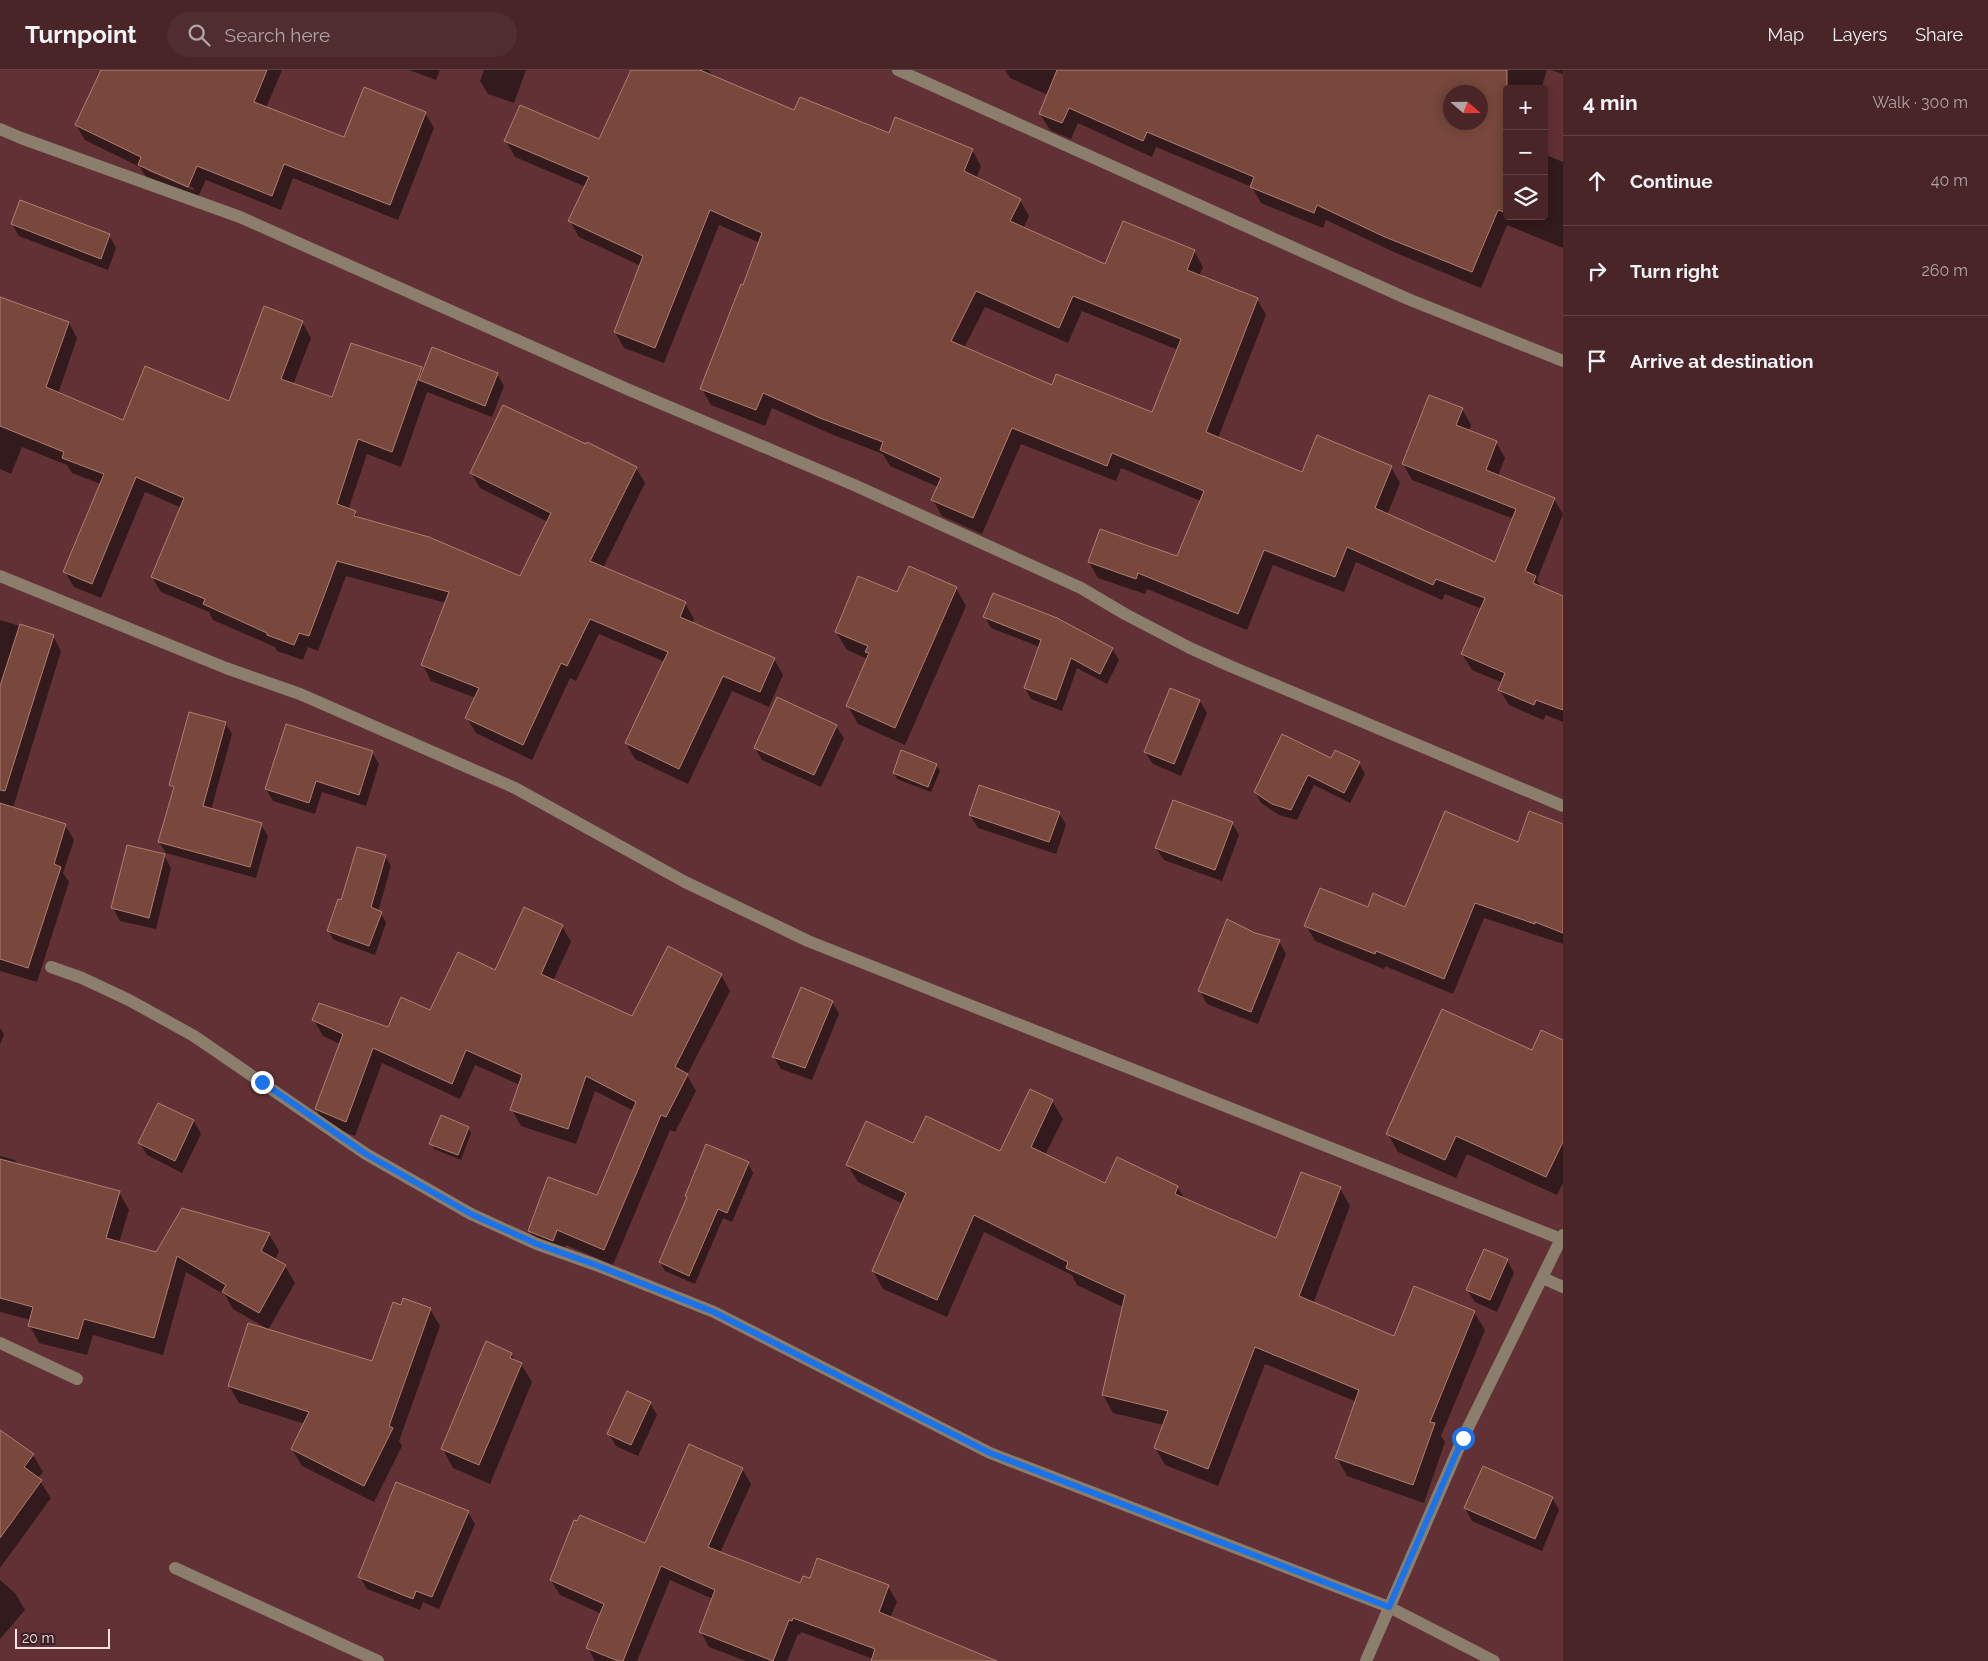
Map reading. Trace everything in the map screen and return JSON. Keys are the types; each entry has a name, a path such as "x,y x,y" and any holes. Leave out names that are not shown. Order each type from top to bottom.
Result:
{"street":[{"path":"898,70 1408,298 1563,361"},
{"path":"0,129 20,138 240,216 627,389 854,485 1072,583 1125,614 1222,662 1563,806"},
{"path":"0,576 226,668 300,694 515,788 685,882 808,940 1562,1237 1463,1438 1366,1661"},
{"path":"51,967 82,978 129,1000 194,1036 366,1154 471,1214 537,1244 596,1265 714,1312 990,1453 1389,1607 1494,1661"},
{"path":"1543,1278 1563,1287"},
{"path":"0,1344 76,1380"},
{"path":"175,1568 378,1661"}],"building":[{"path":"101,70 267,70 254,102 344,137 364,87 426,112 390,205 284,164 272,196 197,166 188,187 138,165 141,157 75,125"},
{"path":"631,70 700,70 794,110 800,97 889,133 895,117 973,149 964,171 1021,199 1010,221 1105,264 1123,221 1195,250 1187,270 1258,298 1206,432 1302,472 1317,435 1392,466 1375,508 1495,562 1516,509 1402,464 1429,395 1463,408 1456,425 1497,441 1486,470 1555,498 1525,571 1536,576 1533,583 1563,596 1563,710 1536,700 1534,705 1498,690 1505,673 1461,654 1485,598 1436,579 1433,585 1347,547 1335,577 1264,550 1238,614 1138,573 1136,579 1088,562 1100,529 1177,556 1204,491 1112,453 1107,466 1012,428 973,518 931,500 941,478 880,450 883,442 820,418 763,393 756,410 700,389 741,284 743,285 762,233 710,210 655,348 614,332 643,256 568,221 589,177 504,141 520,105 599,139","holes":["976,291 1059,328 1073,296 1181,339 1152,412 1056,374 1052,385 951,341"]},
{"path":"1057,70 1507,70 1507,85 1503,85 1503,212 1498,210 1472,272 1385,237 1317,205 1314,213 1250,187 1254,177 1147,132 1143,141 1069,108 1062,123 1039,114"},
{"path":"20,200 110,234 101,259 11,224"},
{"path":"0,297 69,322 46,387 123,420 145,366 229,401 264,306 303,321 281,379 332,397 351,343 422,367 392,452 358,439 337,504 356,511 354,516 429,537 520,576 551,513 470,473 503,405 586,444 587,442 637,467 590,561 686,602 680,617 775,658 760,692 723,676 679,769 625,743 668,652 590,619 567,666 561,663 523,745 465,718 479,688 421,665 449,592 337,561 309,636 299,633 294,645 267,635 267,633 203,604 205,599 151,577 184,498 136,477 92,584 63,572 104,474 62,458 64,452 0,426"},
{"path":"432,347 498,373 485,406 419,380"},
{"path":"909,566 957,587 895,728 846,706 869,653 865,652 868,646 835,632 858,576 897,592"},
{"path":"993,593 1057,618 1113,648 1100,674 1071,658 1056,700 1024,688 1041,640 983,617"},
{"path":"20,624 54,635 5,791 0,790 0,686"},
{"path":"1170,688 1200,700 1174,764 1144,752"},
{"path":"777,697 837,725 814,775 754,748"},
{"path":"189,712 226,722 203,806 262,823 250,867 158,842 174,787 169,785"},
{"path":"286,724 373,751 359,795 316,781 309,803 265,789"},
{"path":"1282,734 1331,758 1335,750 1360,762 1344,793 1308,775 1291,810 1272,804 1254,792"},
{"path":"901,750 937,764 928,787 893,773"},
{"path":"979,785 1060,812 1049,842 969,815"},
{"path":"1173,800 1233,822 1215,870 1155,848"},
{"path":"0,803 66,824 54,864 61,867 28,968 0,959"},
{"path":"1445,811 1518,842 1529,811 1563,824 1563,933 1475,903 1444,979 1376,951 1375,954 1304,926 1320,888 1368,907 1373,893 1405,907"},
{"path":"127,845 165,854 149,918 111,908"},
{"path":"357,847 386,855 371,907 382,912 369,946 327,931 338,899 341,900"},
{"path":"524,907 563,925 541,974 632,1016 668,946 722,974 675,1067 688,1074 666,1117 661,1115 604,1250 557,1230 553,1241 528,1231 548,1177 597,1195 636,1102 586,1076 568,1129 510,1110 522,1075 466,1050 452,1084 373,1048 346,1122 315,1109 343,1034 312,1020 319,1003 388,1027 401,997 430,1010 458,952 495,970"},
{"path":"1227,919 1255,933 1280,940 1251,1012 1198,991"},
{"path":"801,987 833,1001 805,1068 772,1057"},
{"path":"1442,1009 1532,1050 1541,1030 1563,1040 1563,1142 1546,1177 1456,1136 1445,1160 1386,1134"},
{"path":"1030,1089 1053,1100 1031,1147 1105,1183 1117,1157 1178,1186 1175,1194 1276,1238 1301,1172 1341,1187 1299,1296 1394,1336 1414,1286 1475,1311 1430,1422 1435,1423 1413,1485 1335,1458 1359,1390 1255,1347 1208,1469 1154,1448 1168,1411 1102,1395 1125,1295 1066,1268 1068,1262 974,1215 937,1300 872,1271 906,1193 846,1165 866,1121 913,1143 926,1116 1000,1151"},
{"path":"158,1103 194,1120 175,1161 138,1143"},
{"path":"441,1115 469,1127 458,1155 429,1144"},
{"path":"706,1144 749,1162 727,1213 718,1209 689,1276 659,1262 687,1197 685,1196"},
{"path":"0,1159 120,1191 106,1238 156,1252 182,1208 270,1233 261,1251 286,1265 259,1313 222,1292 226,1285 177,1256 154,1338 84,1319 78,1339 28,1326 33,1307 0,1298"},
{"path":"1484,1249 1508,1259 1490,1300 1466,1290"},
{"path":"403,1298 431,1308 389,1426 393,1428 364,1486 291,1449 309,1412 228,1386 248,1323 372,1361 393,1302 401,1305"},
{"path":"486,1341 512,1353 510,1358 522,1363 479,1465 441,1449"},
{"path":"627,1391 651,1402 631,1445 607,1434"},
{"path":"0,1430 34,1454 24,1467 42,1480 0,1538"},
{"path":"689,1444 743,1468 708,1547 800,1583 803,1576 810,1578 817,1558 889,1585 879,1612 997,1661 871,1661 875,1649 793,1618 792,1621 789,1620 773,1661 699,1632 715,1590 661,1566 623,1661 618,1661 586,1648 604,1604 550,1580 574,1520 577,1521 580,1515 645,1543"},
{"path":"1483,1466 1553,1497 1535,1539 1464,1508"},
{"path":"396,1482 469,1511 432,1597 416,1591 413,1599 358,1577"}],"route":[{"path":"262,1082 366,1154 471,1214 537,1244 596,1265 714,1312 990,1453 1389,1607 1463,1438"}]}
